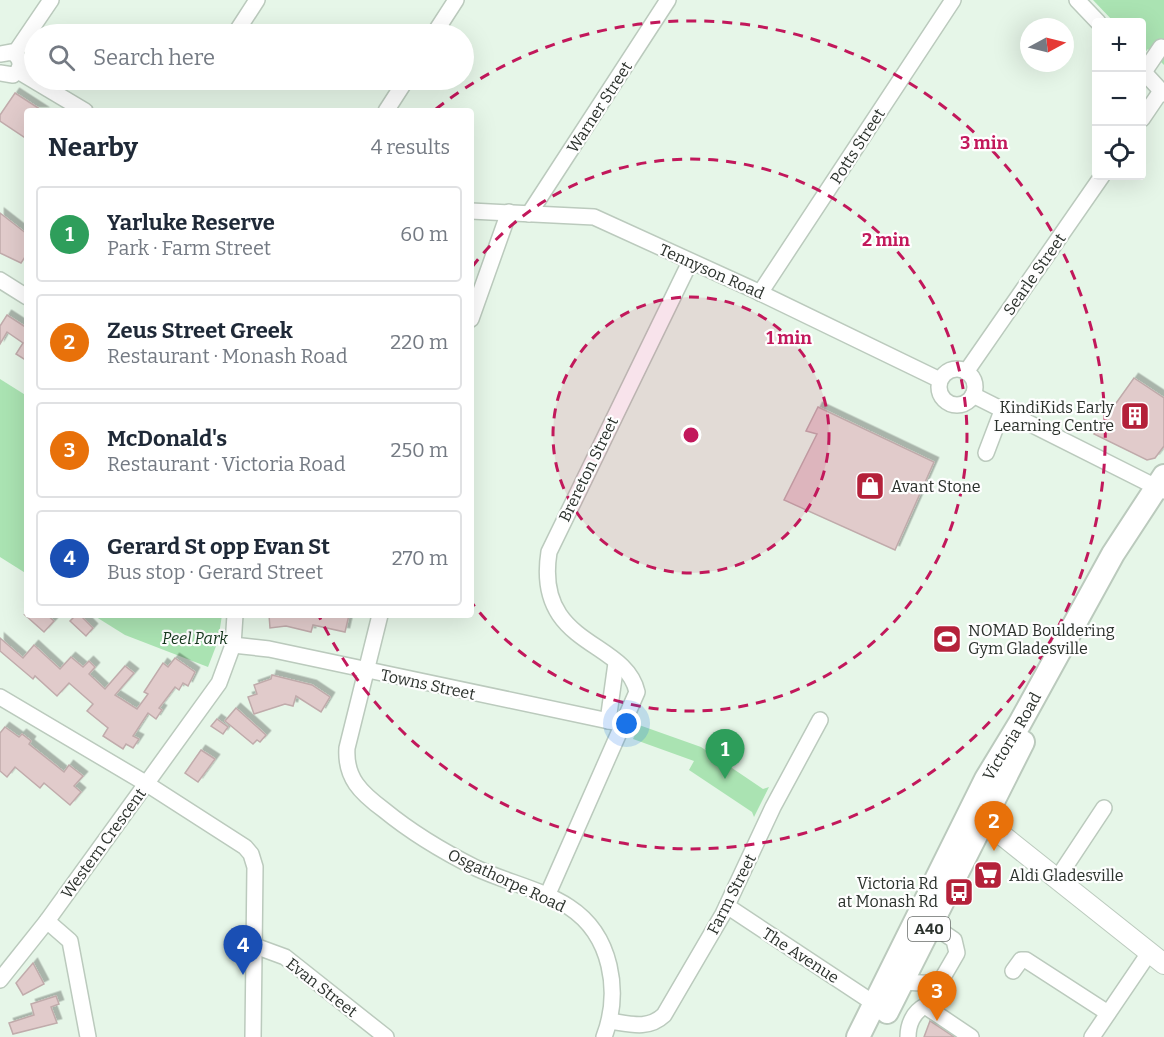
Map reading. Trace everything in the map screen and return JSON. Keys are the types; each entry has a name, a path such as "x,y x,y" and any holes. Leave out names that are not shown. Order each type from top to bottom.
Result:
{"highway":[{"name":"Victoria Road","path":"873,1037 932,925 976,817 986,779 1020,723 1113,554 1162,489"},
{"name":"Victoria Road","path":"858,1037 976,817"}],"main road":[{"path":"976,817 1158,956"}],"street":[{"path":"32,24 51,0"},
{"path":"241,24 257,0"},
{"path":"440,24 456,0"},
{"name":"Warner Street","path":"529,214 668,0"},
{"name":"Potts Street","path":"760,293 953,0"},
{"path":"1077,0 1094,18"},
{"path":"1,76 13,75 18,71 20,60 8,54 24,34"},
{"path":"1146,67 1161,47"},
{"path":"18,71 24,75"},
{"path":"1144,72 1163,93 1146,114"},
{"path":"50,90 80,108"},
{"path":"389,108 400,90"},
{"name":"Searle Street","path":"966,372 1099,180"},
{"name":"Tennyson Road","path":"474,211 594,217 760,293 940,380"},
{"path":"474,311 509,212"},
{"name":"Brereton Street","path":"547,896 615,722 637,692 633,680 616,663 576,634 560,615 549,589 549,552 690,262"},
{"path":"0,280 24,295"},
{"path":"955,369 966,372 975,385 973,395 967,403 953,405 942,397 940,380 947,372 955,369"},
{"path":"973,395 1162,489"},
{"path":"986,453 1002,411"},
{"path":"235,618 233,645 219,683 147,784 245,847 251,854 255,867 253,1037"},
{"name":"Osgathorpe Road","path":"379,618 347,748 347,765 356,786 403,825 458,858 511,883 547,896 578,914 601,945 612,981 610,1021 604,1037"},
{"name":"Towns Street","path":"233,645 269,649 615,722"},
{"name":"Brereton Street","path":"615,722 616,663"},
{"name":"Western Crescent","path":"0,980 47,921 147,784 2,702"},
{"name":"Farm Street","path":"610,1021 644,1025 652,1024 664,1015 726,906 773,807 820,720"},
{"path":"1057,879 1104,808"},
{"name":"The Avenue","path":"726,906 875,1004"},
{"path":"47,921 70,941 88,1037"},
{"path":"903,982 939,984 957,953 954,940 932,925"},
{"name":"Evan Street","path":"255,946 285,957 386,1037"},
{"path":"1095,1032 1108,1012 1158,956"},
{"path":"1013,971 1021,960 1026,960 1108,1012"},
{"path":"908,1037 908,1025 919,1009 925,1006 971,1037"}],"green space":[{"path":"1093,0 1164,0 1164,65 1148,49 1146,51 1146,18 1110,18"},
{"path":"0,379 24,394 24,572 0,557"},
{"name":"Peel Park","path":"98,618 222,618 218,641 208,667 125,635"},
{"path":"639,725 701,747 763,789 769,787 754,817 752,812 689,770 694,761 633,739"}],"building":[{"path":"15,93 38,108 24,108 24,137 0,121 0,115"},
{"path":"0,213 24,232 24,258 21,263 0,253"},
{"path":"7,315 24,326 24,359 16,354 23,343 7,332 0,344 0,326"},
{"name":"KindiKids Early Learning Centre","path":"1134,378 1164,398 1164,446 1155,458 1147,460 1094,434"},
{"path":"818,407 934,462 895,550 784,500 817,434 806,431"},
{"path":"28,618 50,618 54,621 44,632"},
{"path":"73,618 83,618 93,628 86,636 70,621"},
{"path":"269,618 348,618 345,632 313,625 311,632 286,626 270,628"},
{"path":"0,638 23,658 34,645 60,669 71,657 83,667 89,661 95,667 89,674 105,689 125,666 134,673 115,695 137,709 148,694 144,692 163,663 168,667 175,658 195,672 188,686 183,683 179,690 175,687 159,708 162,710 156,719 148,713 133,736 139,739 133,748 126,744 123,749 103,736 108,728 87,711 93,704 69,683 57,696 35,676 33,679 0,651"},
{"path":"272,675 312,685 330,697 321,712 296,696 293,706 285,704 254,714 248,697 257,694 254,685 271,679"},
{"path":"236,708 266,735 260,742 257,740 253,744 225,721"},
{"path":"217,719 228,727 223,734 211,726"},
{"path":"5,727 19,737 22,734 31,741 29,744 64,772 69,765 83,776 74,786 81,792 70,805 44,783 40,788 15,767 7,777 0,771 0,733"},
{"path":"201,750 215,759 198,782 185,773"},
{"path":"33,963 44,984 23,995 16,983"},
{"path":"56,996 59,1004 51,1007 57,1023 13,1034 9,1023 34,1015 31,1004"},
{"path":"930,1021 954,1037 924,1037"}],"place":[{"name":"KindiKids Early Learning Centre","path":"1135,416"},
{"name":"Avant Stone","path":"870,486"},
{"name":"NOMAD Bouldering Gym Gladesville","path":"947,639"},
{"name":"Yarluke Reserve","path":"725,779"},
{"name":"Zeus Street Greek","path":"994,851"},
{"name":"Aldi Gladesville","path":"988,875"},
{"name":"Victoria Rd at Monash Rd","path":"959,892"},
{"name":"Gerard St opp Evan St","path":"243,975"},
{"name":"McDonald's","path":"937,1021"}]}
